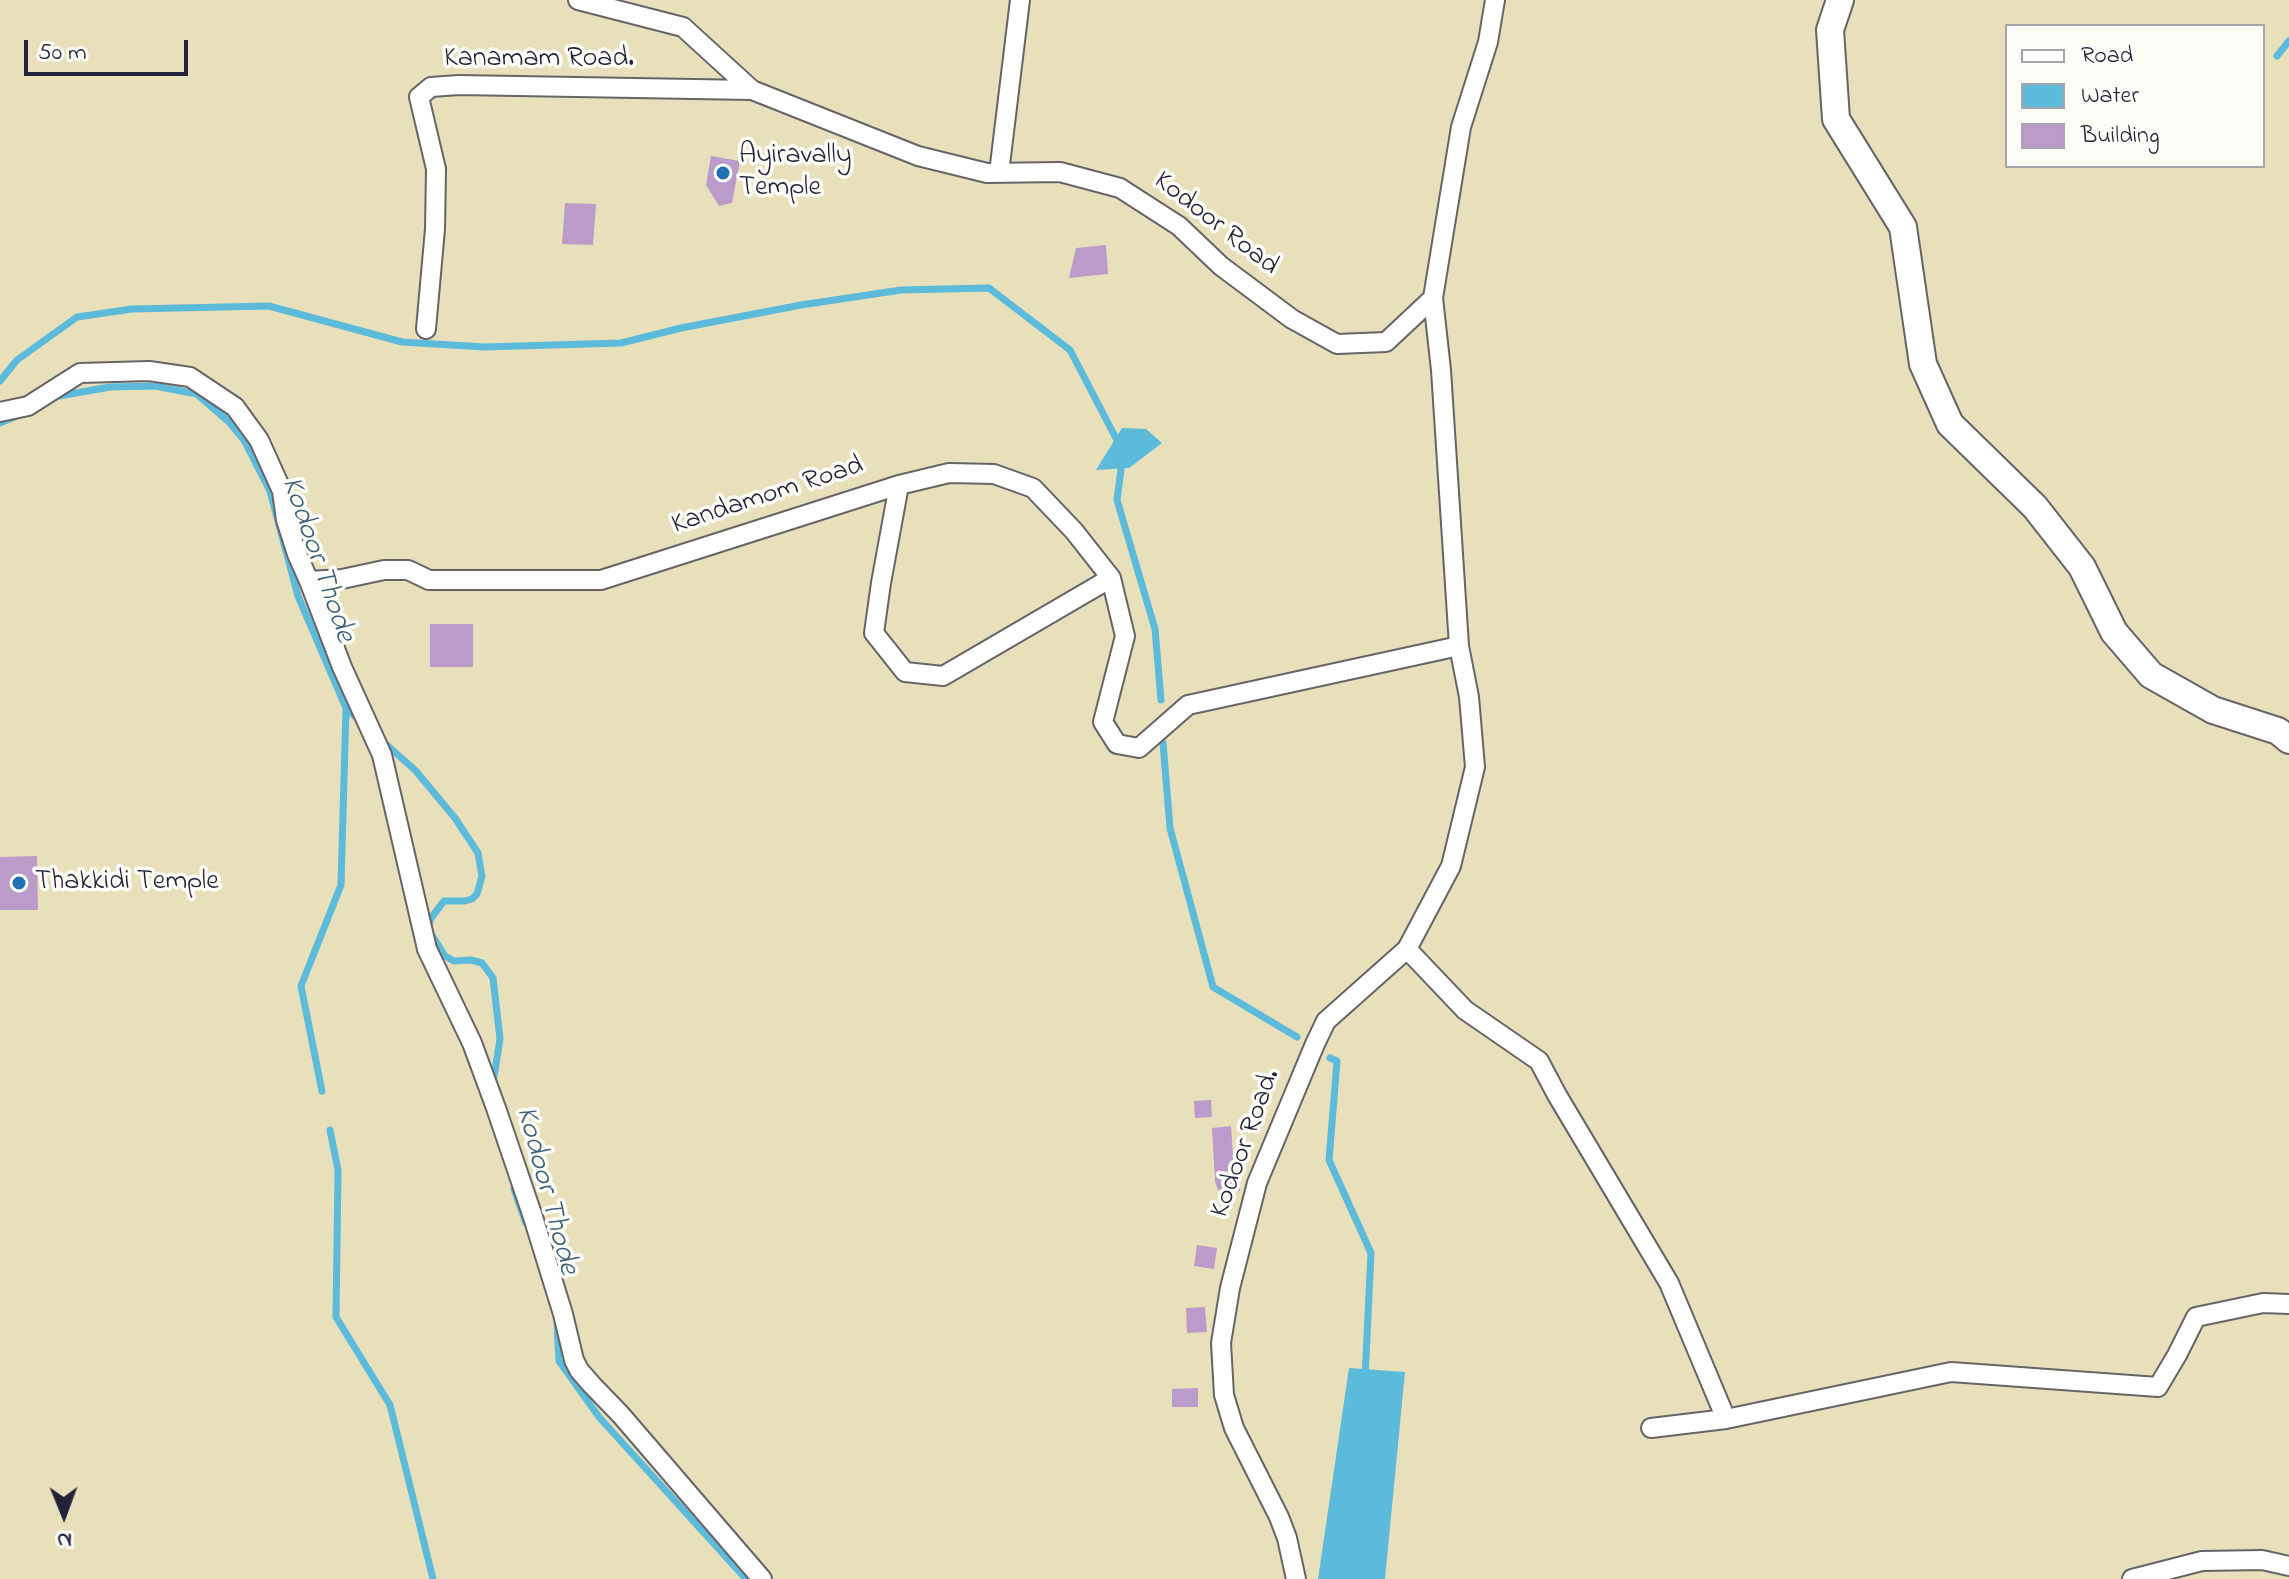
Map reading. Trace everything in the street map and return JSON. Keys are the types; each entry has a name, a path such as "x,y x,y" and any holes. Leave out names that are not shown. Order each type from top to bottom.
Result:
{"street":[{"name":"Kodoor Road","path":"578,0 683,27 752,90 918,156 987,173 1060,172 1120,188 1179,226 1221,266 1292,319 1337,344 1386,342 1433,298"},
{"path":"999,173 1020,0"},
{"path":"1433,298 1461,127 1488,42 1495,0"},
{"path":"1840,0 1830,30 1836,119 1903,227 1923,364 1950,424 2035,507 2082,567 2114,632 2151,675 2213,710 2278,731 2289,740"},
{"name":"Kanamam Road.","path":"426,329 435,229 436,169 419,97 431,87 752,90"},
{"name":"Kodoor Road.","path":"1296,1579 1279,1517 1238,1439 1224,1395 1221,1343 1227,1302 1257,1183 1326,1021 1407,949 1451,866 1475,767 1469,697 1459,646 1441,370 1433,298"},
{"path":"0,412 28,406 80,373 149,371 190,377 235,407 259,440 282,491 286,520 297,554 342,667 382,755 427,949 472,1043 520,1175 574,1360 585,1378 621,1415 762,1579"},
{"name":"Kandamom Road","path":"309,581 342,579 384,570 408,570 429,580 601,580 899,485 949,473 994,474 1033,488 1074,531 1111,578 1125,636 1103,722 1117,744 1139,748 1188,705 1459,646"},
{"path":"899,485 874,633 905,672 943,676 1111,578"},
{"path":"1407,949 1465,1010 1539,1061 1669,1283 1726,1419"},
{"path":"1651,1428 1726,1419 1951,1372 2158,1387 2196,1317 2263,1303 2289,1304"},
{"path":"2132,1579 2202,1561 2262,1560 2289,1566"}],"water":[{"path":"1122,428 1146,429 1162,443 1129,468 1096,470"},
{"path":"1349,1368 1405,1372 1385,1579 1318,1579"}],"building":[{"name":"Ayiravally Temple","path":"711,156 740,161 732,203 719,206 706,185"},
{"path":"565,203 596,204 593,245 562,244"},
{"path":"1106,245 1108,274 1069,278 1076,248"},
{"path":"430,624 473,624 473,667 430,667"},
{"name":"Thakkidi Temple","path":"37,856 38,910 0,910 0,857"},
{"path":"1211,1100 1212,1117 1195,1118 1194,1101"},
{"path":"1231,1126 1234,1170 1240,1170 1240,1191 1218,1190 1215,1181 1212,1128"},
{"path":"1197,1245 1217,1248 1214,1269 1194,1266"},
{"path":"1205,1307 1207,1332 1187,1333 1186,1308"},
{"path":"1198,1388 1198,1407 1172,1407 1172,1389"}],"waterway":[{"path":"2277,56 2289,41"},
{"path":"0,381 17,360 77,317 132,309 269,306 402,342 484,347 621,343 801,305 901,290 989,288 1070,350 1120,446"},
{"name":"Kodoor Thode","path":"59,396 110,387 155,386 197,394 229,422 244,440 270,491 298,596 346,708 359,720"},
{"name":"Kodoor Thode","path":"0,423 19,415"},
{"path":"1122,462 1117,500 1155,629 1161,700"},
{"path":"322,1091 301,986 341,885 346,708"},
{"name":"Kodoor Thode","path":"380,739 415,770 455,818 478,853 482,876 477,894 465,901 444,901 429,925 445,956 454,961 482,963 493,978 500,1039 493,1083"},
{"path":"1163,743 1170,828 1213,987 1297,1037"},
{"path":"1330,1058 1337,1061 1329,1160 1371,1253 1365,1378"},
{"path":"330,1130 338,1170 336,1317 390,1405 433,1579"},
{"name":"Kodoor Thode","path":"514,1189 526,1223"},
{"name":"Kodoor Thode","path":"557,1322 559,1361 599,1417 746,1579"}],"place":[{"name":"Ayiravally Temple","path":"723,173"},
{"name":"Thakkidi Temple","path":"19,883"}]}
